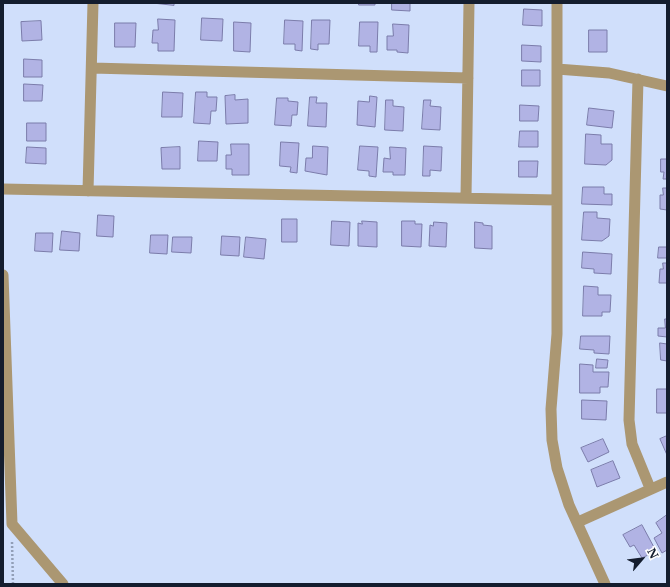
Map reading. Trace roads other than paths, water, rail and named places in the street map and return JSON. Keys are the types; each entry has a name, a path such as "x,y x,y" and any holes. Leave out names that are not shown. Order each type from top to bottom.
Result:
{"street":[{"path":"88,191 93,3"},
{"path":"466,197 469,3"},
{"path":"557,3 557,334 551,409 552,440 557,468 569,505 606,584"},
{"path":"92,68 468,78"},
{"path":"557,69 609,73 667,86"},
{"path":"638,79 629,420 632,444 650,488"},
{"path":"3,189 466,197 556,200"},
{"path":"3,275 12,524 63,584"},
{"path":"578,522 650,488 667,482"}]}
